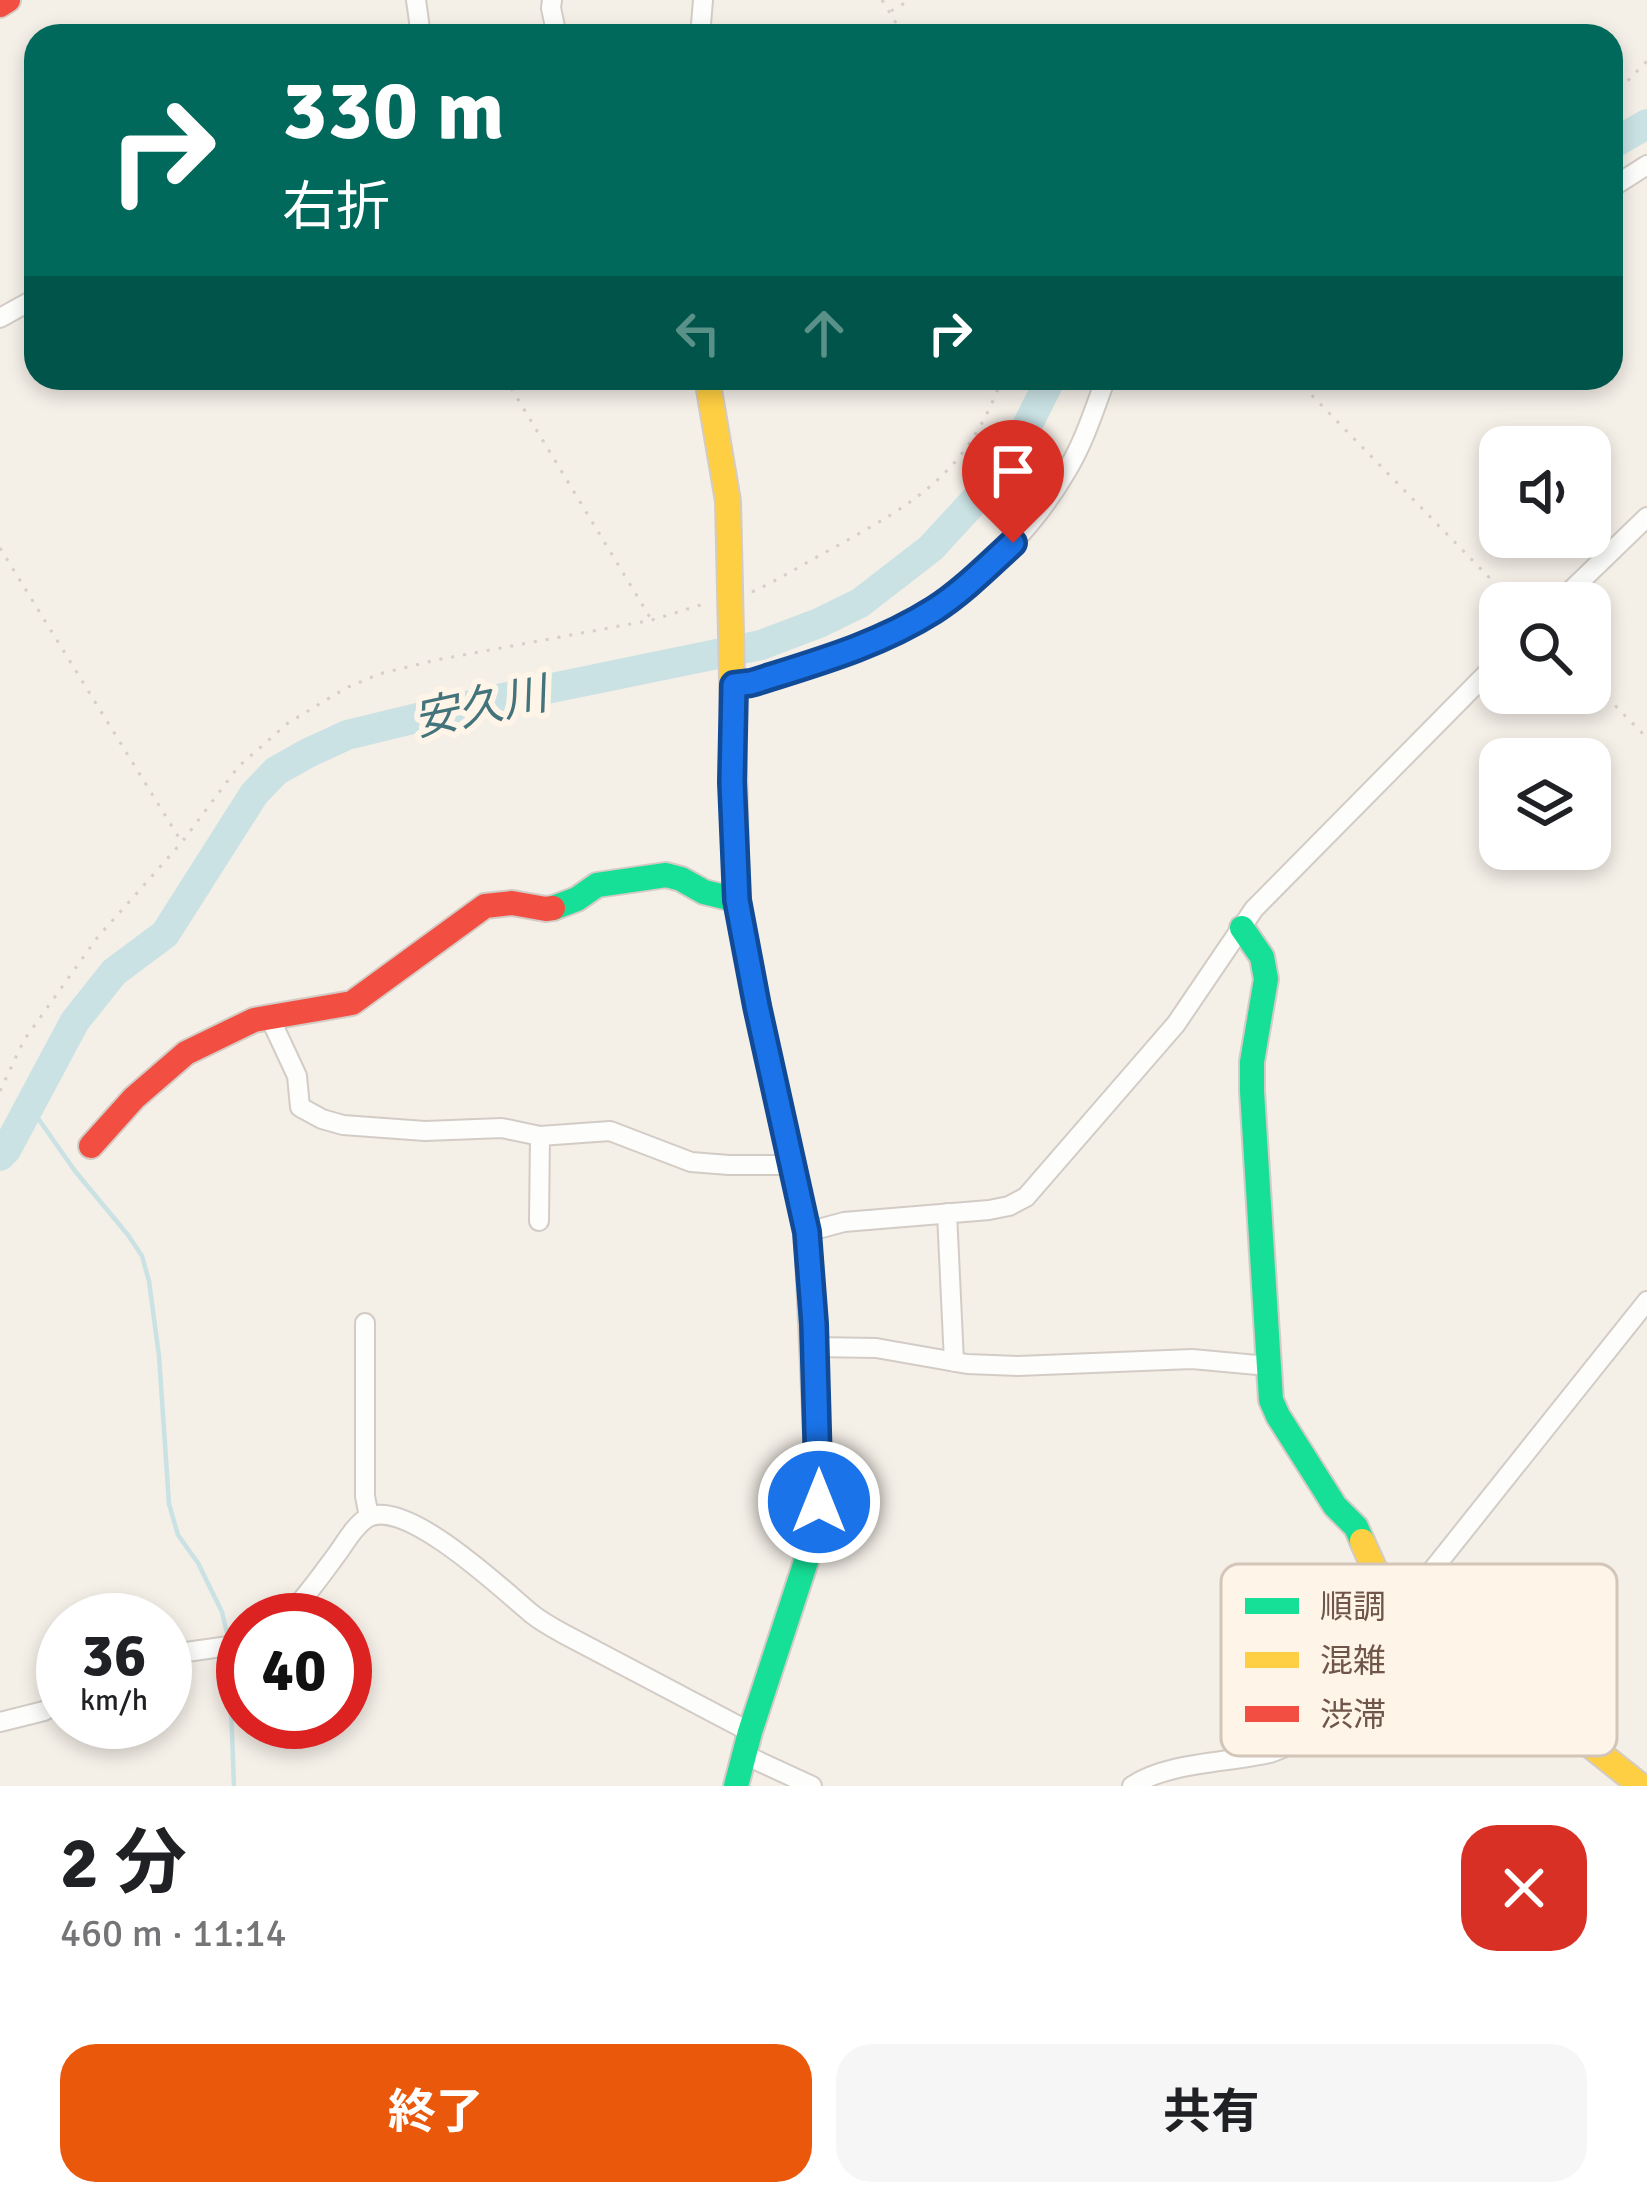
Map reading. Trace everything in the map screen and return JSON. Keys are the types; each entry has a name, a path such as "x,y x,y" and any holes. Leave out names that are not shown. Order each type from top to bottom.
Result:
{"main road":[{"path":"0,5 8,0"},
{"path":"709,390 728,502 737,900 807,1232 819,1456 814,1537 736,1786"},
{"path":"91,1146 134,1097 186,1053 254,1020 352,1004 485,906 499,902 546,909 562,906 597,884 666,875 737,900"},
{"path":"1242,928 1262,957 1266,979 1252,1091 1271,1400 1301,1455 1356,1527 1372,1564"},
{"path":"1603,1756 1641,1786"}],"street":[{"path":"734,685 853,651 938,608 1013,543 1037,515 1082,442 1102,390"},
{"path":"1580,582 1647,517"},
{"path":"807,1232 844,1222 989,1210 1026,1197 1176,1024 1254,909 1479,681"},
{"path":"269,1016 297,1076 300,1107 322,1120 425,1131 502,1128 540,1136 610,1131 692,1162 791,1165"},
{"path":"539,1221 540,1136"},
{"path":"947,1213 954,1362"},
{"path":"1437,1564 1647,1301"},
{"path":"365,1323 368,1517"},
{"path":"815,1347 876,1348 954,1362 1018,1366 1192,1359 1268,1366"},
{"path":"307,1593 356,1528 368,1517 390,1514 474,1562 535,1616 812,1786"},
{"path":"0,1722 36,1713"},
{"path":"1132,1786 1164,1772 1255,1756"}],"path":[{"path":"882,0 896,24"},
{"path":"889,12 910,0"},
{"path":"1623,86 1647,61"},
{"path":"512,390 652,620"},
{"path":"0,1091 24,1040 97,938 182,842 238,767 288,723 379,674 652,620 754,592 920,498 972,441 998,390"},
{"path":"1307,390 1494,582"},
{"path":"0,548 182,842"},
{"path":"1611,701 1647,738"}],"waterway":[{"name":"安久川","path":"1623,138 1647,124"},
{"name":"安久川","path":"0,1156 75,1021 114,972 165,934 254,794 276,771 347,735 761,645 860,603 931,548 978,497 1027,426 1045,390"},
{"path":"28,1104 142,1256 159,1356 169,1504 178,1535 216,1600"},
{"path":"233,1749 234,1786"}],"traffic: fast":[{"path":"553,908 597,885 666,875 737,900"},
{"path":"1242,928 1262,957 1266,979 1252,1091 1271,1400 1335,1506 1356,1527 1362,1541"},
{"path":"736,1786 814,1537 819,1502 807,1232 765,1045"}],"traffic: slow":[{"path":"709,390 728,501 737,900 765,1045"},
{"path":"1362,1541 1372,1564"},
{"path":"1603,1756 1641,1786"}],"traffic: jam":[{"path":"0,5 8,0"},
{"path":"91,1146 134,1098 186,1053 254,1020 352,1003 485,906 512,903 553,908"}],"route":[{"path":"819,1502 807,1232 737,900 734,685 853,651 890,634 938,608 1013,543"}]}
